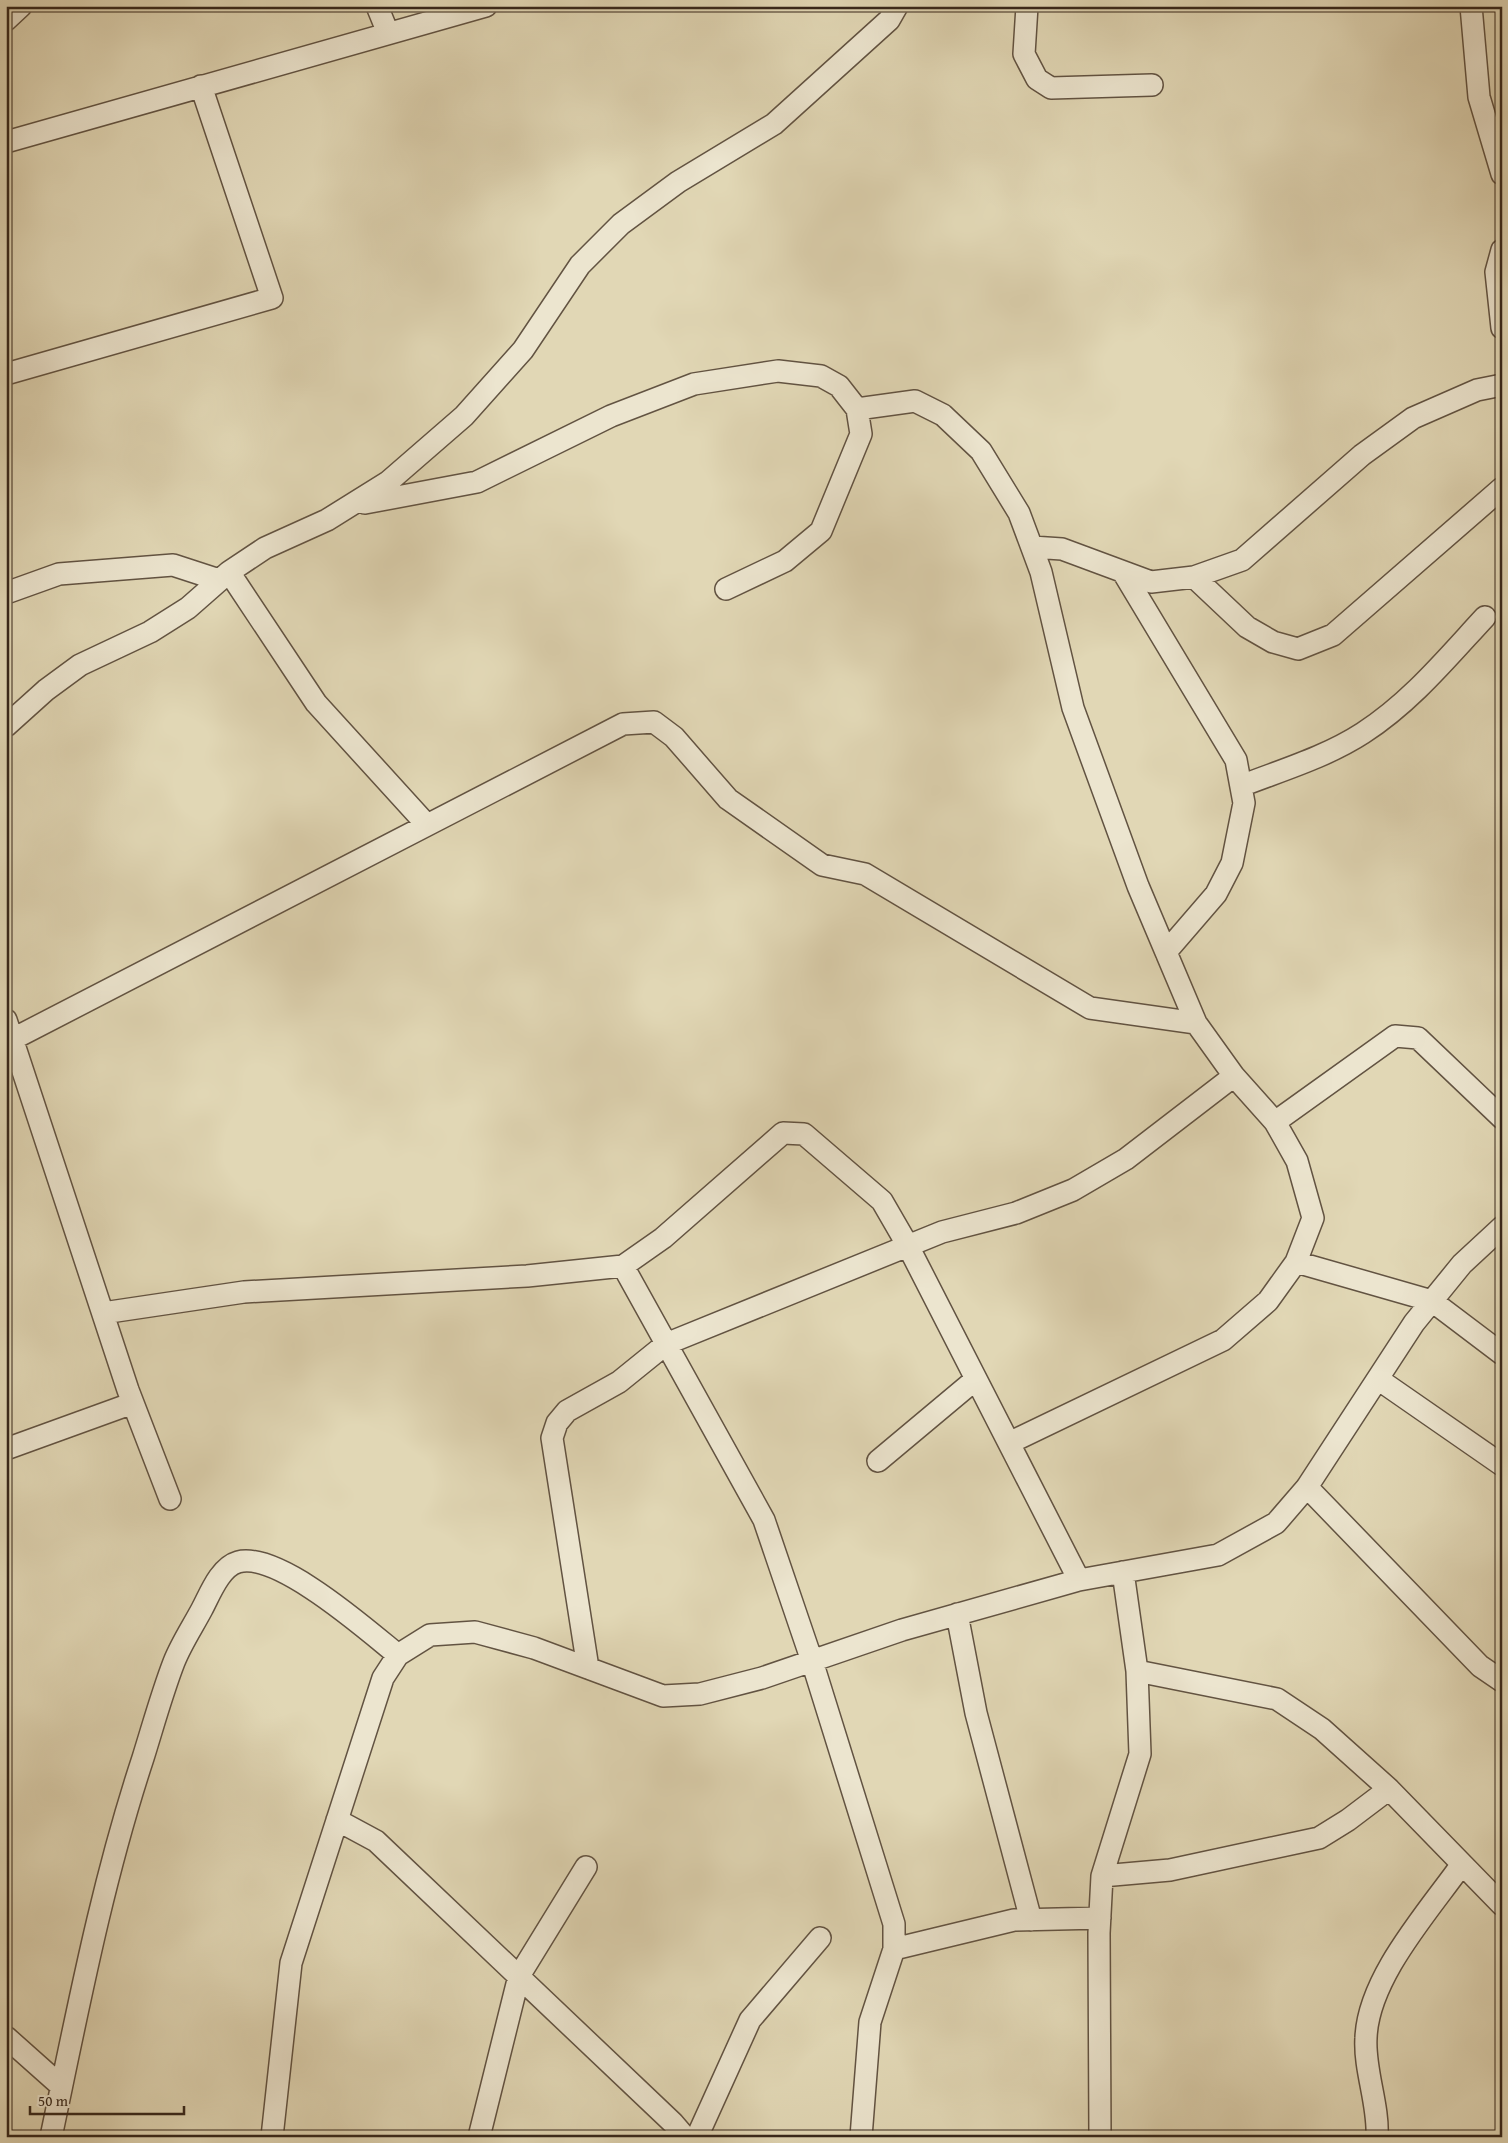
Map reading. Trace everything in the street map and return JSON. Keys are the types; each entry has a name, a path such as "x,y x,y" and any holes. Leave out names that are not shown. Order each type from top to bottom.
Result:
{"street":[{"path":"6,20 21,6"},
{"path":"377,6 388,33"},
{"path":"6,142 486,6"},
{"path":"6,726 46,690 80,665 150,632 188,608 224,576 265,548 327,520 388,482 464,416 523,350 580,265 621,224 678,182 774,124 889,20 897,6"},
{"path":"1027,6 1024,54 1036,79 1051,88 1152,85"},
{"path":"1471,6 1479,97 1502,174"},
{"path":"6,374 272,298 201,86"},
{"path":"1502,250 1496,272 1502,328"},
{"path":"352,505 477,482 611,416 694,384 778,371 821,376 839,386 857,409 861,434 821,530 785,562 726,589"},
{"path":"1032,547 1062,549 1151,582 1194,578 1242,560 1362,456 1413,418 1478,390 1502,385"},
{"path":"857,409 914,401 943,415 981,451 1019,513 1041,572 1073,708 1138,886 1196,1023 1234,1076 1275,1122 1297,1161 1312,1218 1296,1262 1268,1301 1222,1340 1009,1443"},
{"path":"1194,578 1247,627 1273,642 1298,649 1333,635 1502,488"},
{"path":"6,593 59,574 173,565 224,576 316,703 427,826"},
{"path":"1123,572 1236,760 1244,803 1232,863 1216,894 1166,952"},
{"path":"1241,786 1314,759 1363,733 1419,689 1485,617"},
{"path":"170,1499 133,1403 10,1029 427,826 623,724 654,722 674,737 728,799 822,865 865,874 1090,1008 1196,1023"},
{"path":"1275,1122 1395,1036 1418,1038 1502,1118"},
{"path":"588,1668 552,1438 557,1423 567,1411 619,1382 666,1344 942,1232 1016,1214 1073,1190 1126,1159 1234,1076"},
{"path":"103,1314 244,1292 527,1276 623,1266 663,1238 783,1133 804,1134 882,1202 908,1246 1078,1580"},
{"path":"272,2137 291,1963 383,1678 398,1655 430,1635 476,1632 534,1648 663,1696 700,1694 762,1678 902,1630 1078,1580 1218,1555 1276,1524 1307,1487 1414,1323 1462,1264 1502,1227"},
{"path":"1296,1262 1432,1301 1502,1354"},
{"path":"623,1266 764,1520 812,1661 894,1924 894,1950 870,2022 861,2137"},
{"path":"878,1460 976,1379"},
{"path":"1378,1379 1502,1465"},
{"path":"6,1449 133,1403"},
{"path":"1307,1487 1480,1666 1502,1681"},
{"path":"51,2137 91,1946 126,1810 174,1661 215,1583 226,1569 238,1562 254,1562 285,1572 325,1596 398,1655"},
{"path":"1100,2137 1100,1918 1102,1876 1140,1754 1137,1671 1124,1572"},
{"path":"957,1614 976,1713 1032,1920"},
{"path":"1137,1671 1277,1699 1322,1729 1389,1789 1502,1905"},
{"path":"1102,1876 1170,1870 1319,1838 1348,1820 1389,1789"},
{"path":"337,1820 376,1841 686,2137"},
{"path":"1377,2137 1366,2039 1371,2006 1391,1963 1462,1864"},
{"path":"479,2137 519,1976 586,1867"},
{"path":"894,1950 1014,1920 1100,1918"},
{"path":"697,2137 750,2020 820,1938"},
{"path":"6,2037 62,2086"}]}
